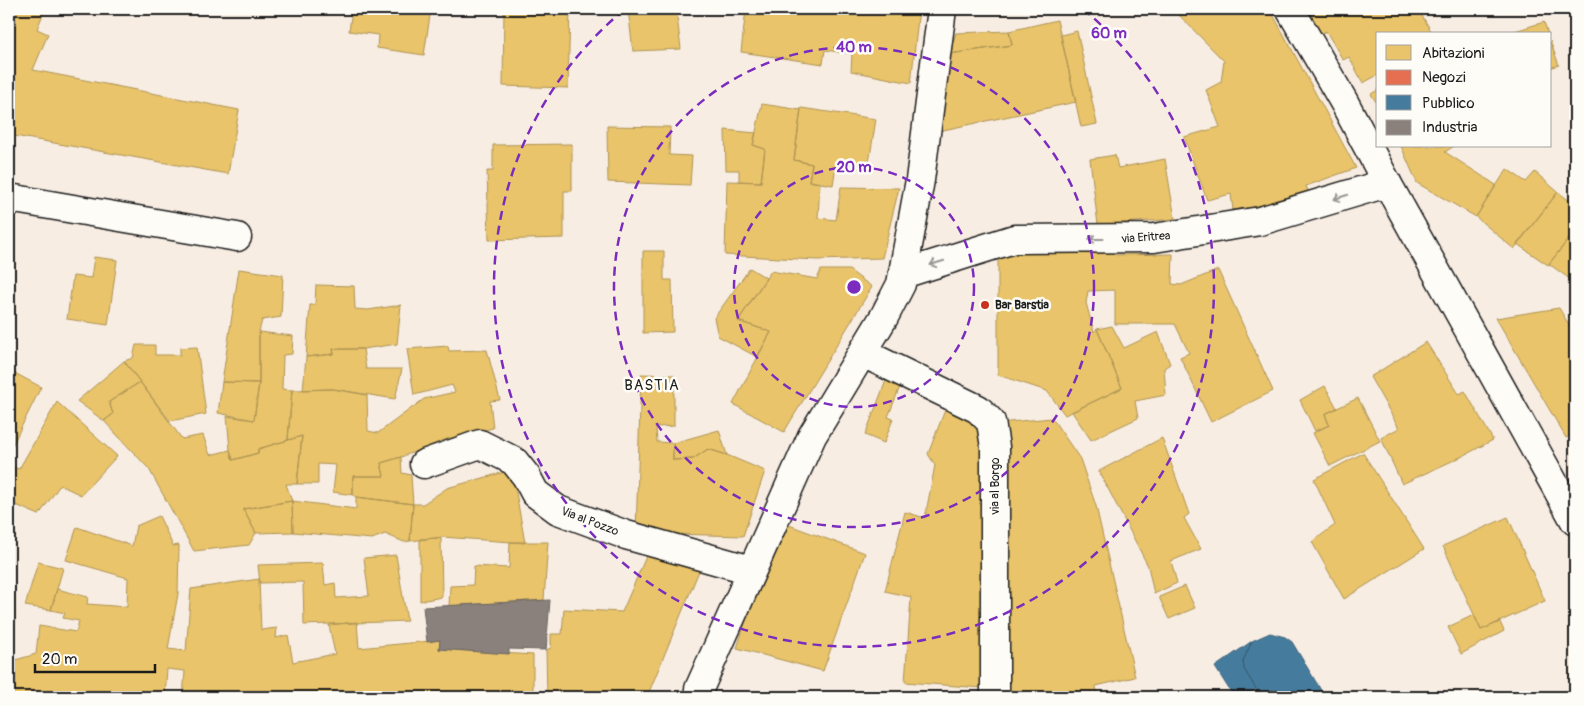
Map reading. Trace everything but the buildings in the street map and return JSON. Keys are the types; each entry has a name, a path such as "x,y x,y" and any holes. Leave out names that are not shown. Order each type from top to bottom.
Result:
{"street":[{"path":"697,694 812,436 884,317 900,284 920,180 942,9"},
{"path":"1290,9 1344,102 1575,521"},
{"name":"via Eritrea","path":"903,274 1014,240 1154,238 1260,221 1388,183"},
{"path":"9,198 237,237"},
{"name":"via al Borgo","path":"863,353 978,409 991,422 996,447 996,697"},
{"name":"Via al Pozzo","path":"424,464 480,444 514,461 526,476 535,493 558,510 626,535 751,570"}],"place":[{"name":"Bar Barstia","path":"985,305"}],"district":[{"name":"BASTIA","path":"652,385"}]}
